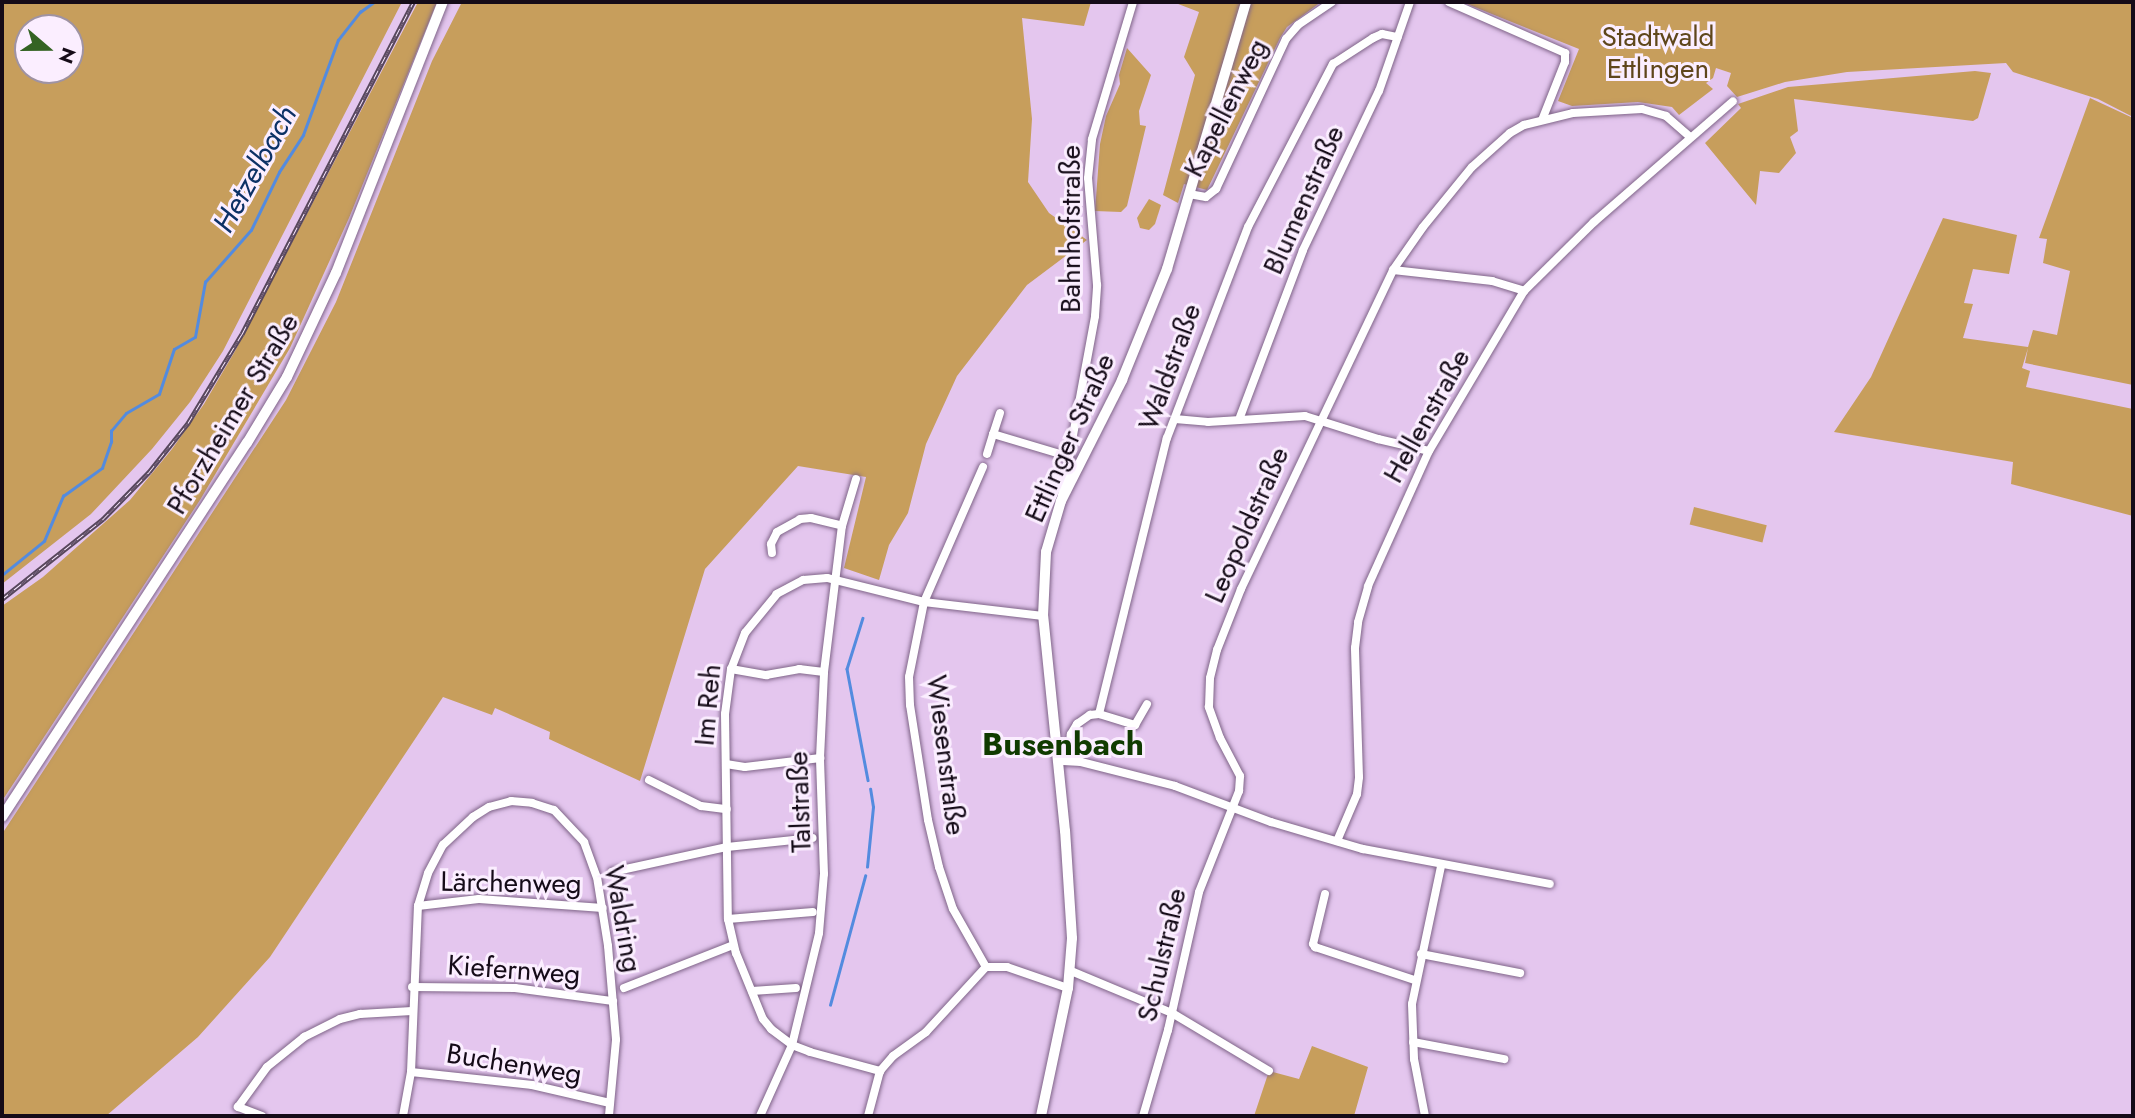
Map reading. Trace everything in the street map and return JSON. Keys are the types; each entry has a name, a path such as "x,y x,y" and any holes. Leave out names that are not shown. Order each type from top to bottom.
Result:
{"main road":[{"name":"Pforzheimer Straße","path":"2,817 247,443 287,377 336,273 443,2"},
{"name":"Ettlinger Straße","path":"1041,1116 1071,971 1072,938 1062,762 1043,616 1046,552 1061,501 1146,326 1189,194 1246,2"}],"street":[{"name":"Bahnhofstraße","path":"1061,501 1067,456 1090,355 1097,285 1088,186 1092,139 1133,2"},
{"name":"Kapellenweg","path":"1189,194 1206,197 1216,189 1286,39 1304,20 1332,2"},
{"name":"Blumenstraße","path":"1240,417 1303,250 1379,91 1410,2"},
{"path":"1449,2 1565,53 1565,62 1542,120"},
{"name":"Waldstraße","path":"1099,714 1167,438 1248,227 1333,64 1382,34 1398,37"},
{"name":"Hellenstraße","path":"1337,841 1357,794 1359,777 1355,648 1358,622 1368,586 1429,451 1524,291 1594,222 1733,101"},
{"name":"Leopoldstraße","path":"1234,807 1240,776 1213,722 1209,707 1210,678 1217,650 1241,589 1393,271 1429,218 1472,167 1510,133 1542,120 1573,113 1642,109 1666,116 1690,137"},
{"path":"1393,271 1492,281 1524,291"},
{"path":"987,454 1000,413"},
{"path":"1175,419 1209,422 1240,417 1305,416 1429,451"},
{"path":"993,434 1067,456"},
{"name":"Wiesenstraße","path":"983,467 924,602 909,677 910,705 928,820 953,909 986,967"},
{"name":"Talstraße","path":"760,1116 792,1045 813,965 822,911 824,837 820,758 824,672 842,526 856,479"},
{"path":"772,553 771,544 778,532 800,519 811,518 842,526"},
{"name":"Im Reh","path":"792,1045 771,1030 763,1019 733,945 728,919 726,714 731,669 745,634 777,594 803,579 835,580 924,602 1043,616"},
{"path":"731,669 766,675 811,670 824,672"},
{"path":"1147,704 1135,725 1099,714 1090,715 1077,724 1071,734 1062,762 1133,773 1337,841 1441,866 1550,884"},
{"path":"726,764 745,767 820,758"},
{"path":"649,780 701,806 727,810"},
{"name":"Waldring","path":"403,1116 411,1072 412,987 418,906 428,873 443,845 473,817 489,807 511,801 543,806 567,822 583,842 597,877 603,908 616,1040 609,1116"},
{"name":"Schulstraße","path":"1143,1116 1172,1013 1199,892 1234,807"},
{"path":"612,872 727,846 813,838"},
{"path":"1425,1116 1413,1042 1414,980 1441,866"},
{"path":"1325,894 1313,944 1315,947 1414,980"},
{"name":"Lärchenweg","path":"418,906 479,900 603,908"},
{"path":"728,919 813,912"},
{"path":"624,988 733,945"},
{"path":"1421,954 1520,973"},
{"path":"868,1116 880,1070 893,1056 926,1032 986,967 1007,967 1068,988"},
{"path":"1071,971 1172,1013 1269,1070"},
{"name":"Kiefernweg","path":"412,987 514,988 613,1001"},
{"path":"752,991 796,988"},
{"path":"262,1116 237,1112 267,1067 304,1037 340,1019 360,1014 412,1011"},
{"path":"1413,1042 1504,1059"},
{"path":"792,1045 880,1070"},
{"name":"Buchenweg","path":"411,1072 532,1085 610,1103"}],"green space":[{"path":"2,2 402,2 223,351 190,402 152,449 91,514 2,584"},
{"path":"418,2 437,2 349,218 290,348 200,500 2,801 2,606 43,577 130,500 172,449 204,404 235,351"},
{"path":"462,2 1091,2 1084,26 1022,18 1032,119 1028,182 1049,213 1087,240 1027,285 957,376 926,444 908,513 889,545 879,580 844,568 866,477 798,466 705,569 640,781 549,739 550,732 495,708 492,715 443,697 270,957 198,1037 106,1116 2,1116 2,834 286,400 336,302 432,61"},
{"path":"1173,2 1321,2 1287,27 1280,38 1207,190 1184,184 1178,203 1163,195 1195,75 1184,57 1199,12"},
{"name":"Stadtwald Ettlingen","path":"1462,2 2133,2 2133,117 2098,99 2013,72 2006,63 1847,72 1785,82 1737,97 1727,86 1731,73 1716,68 1713,78 1706,83 1713,89 1679,115 1672,107 1638,102 1572,106 1558,101 1579,49"},
{"path":"1127,48 1151,75 1139,111 1140,125 1146,126 1127,206 1121,212 1095,211 1100,144 1106,116 1120,84 1119,75"},
{"path":"1975,71 1991,73 1978,118 1973,121 1794,99 1798,131 1790,137 1796,153 1779,173 1760,171 1756,205 1705,143 1741,108 1738,104 1788,87"},
{"path":"2090,98 2133,118 2133,385 2025,363 2028,348 2022,368 2030,371 2026,387 2133,409 2133,516 2011,484 2013,462 1834,432 1871,377 1943,218 2017,235 2009,274 1973,269 1964,303 1973,304 1963,338 2028,347 2033,330 2057,335 2070,271 2043,263 2047,239 2039,238"},
{"path":"1149,199 1161,205 1155,224 1149,230 1140,228 1137,218"},
{"path":"1694,507 1767,525 1762,543 1690,524"},
{"path":"1312,1046 1368,1067 1354,1116 1254,1116 1269,1071 1299,1079"}],"waterway":[{"name":"Hetzelbach","path":"2,575 44,541 63,496 102,468 111,442 111,431 126,413 159,394 174,349 195,337 205,282 251,230 279,172 303,135 338,40 360,12 374,2"},
{"path":"863,618 847,669 868,780"},
{"path":"867,867 873,807 870,789"},
{"path":"830,1005 865,876"}],"railway":[{"path":"2,599 103,519 149,472 188,423 242,334 413,2"}],"district":[{"name":"Busenbach","path":"1063,744"}]}
